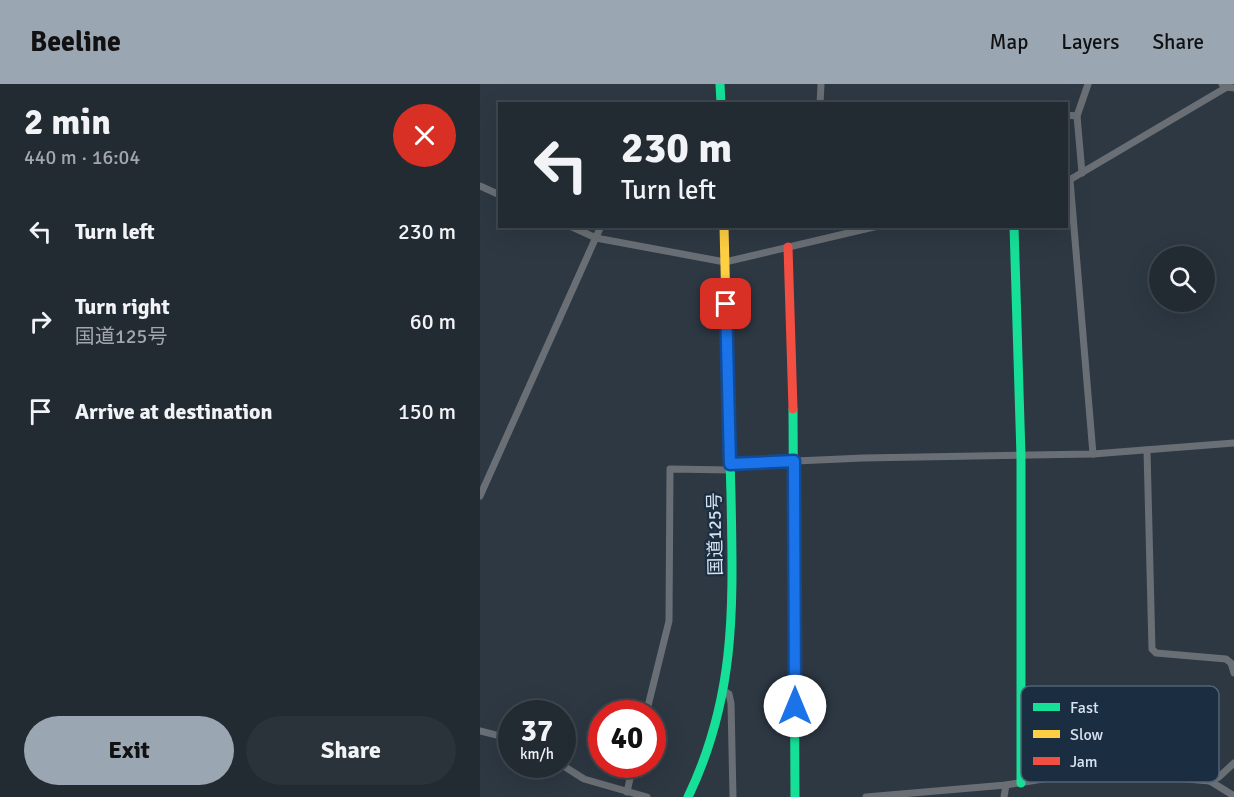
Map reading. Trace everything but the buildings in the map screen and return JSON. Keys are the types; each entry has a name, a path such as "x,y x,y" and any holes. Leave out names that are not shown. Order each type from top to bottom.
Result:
{"main road":[{"path":"720,84 721,102"},
{"name":"国道125号","path":"688,797 711,743 724,691 733,607 724,228"},
{"path":"1014,228 1021,456 1021,783"},
{"path":"788,247 794,461 795,797"}],"street":[{"path":"820,102 821,84"},
{"path":"1082,173 1077,116 1089,84"},
{"path":"1093,454 1068,181 1228,86"},
{"path":"1068,115 1077,116"},
{"path":"480,186 498,194"},
{"path":"574,228 596,238 725,262 869,228"},
{"path":"480,496 600,228"},
{"path":"649,700 669,621 670,469 885,457 1093,454 1234,443"},
{"path":"1147,450 1152,649 1156,653 1226,659 1231,663 1234,673"},
{"path":"724,691 729,694 731,704 733,797"},
{"path":"480,731 498,736"},
{"path":"1219,777 1234,763"},
{"path":"576,774 584,779 647,797"},
{"path":"627,792 630,778"},
{"path":"866,797 1027,782"},
{"path":"1212,782 1234,796"},
{"path":"1004,797 1006,785"}],"traffic: fast":[{"path":"720,84 721,102"},
{"path":"1014,228 1021,456 1021,686"},
{"path":"688,797 716,722 729,649 732,535 726,308"},
{"path":"793,409 795,797"},
{"path":"1021,686 1021,782"}],"traffic: slow":[{"path":"724,228 726,308"}],"traffic: jam":[{"path":"788,247 793,409"}],"route":[{"path":"726,304 730,464 794,461 795,706"}]}
